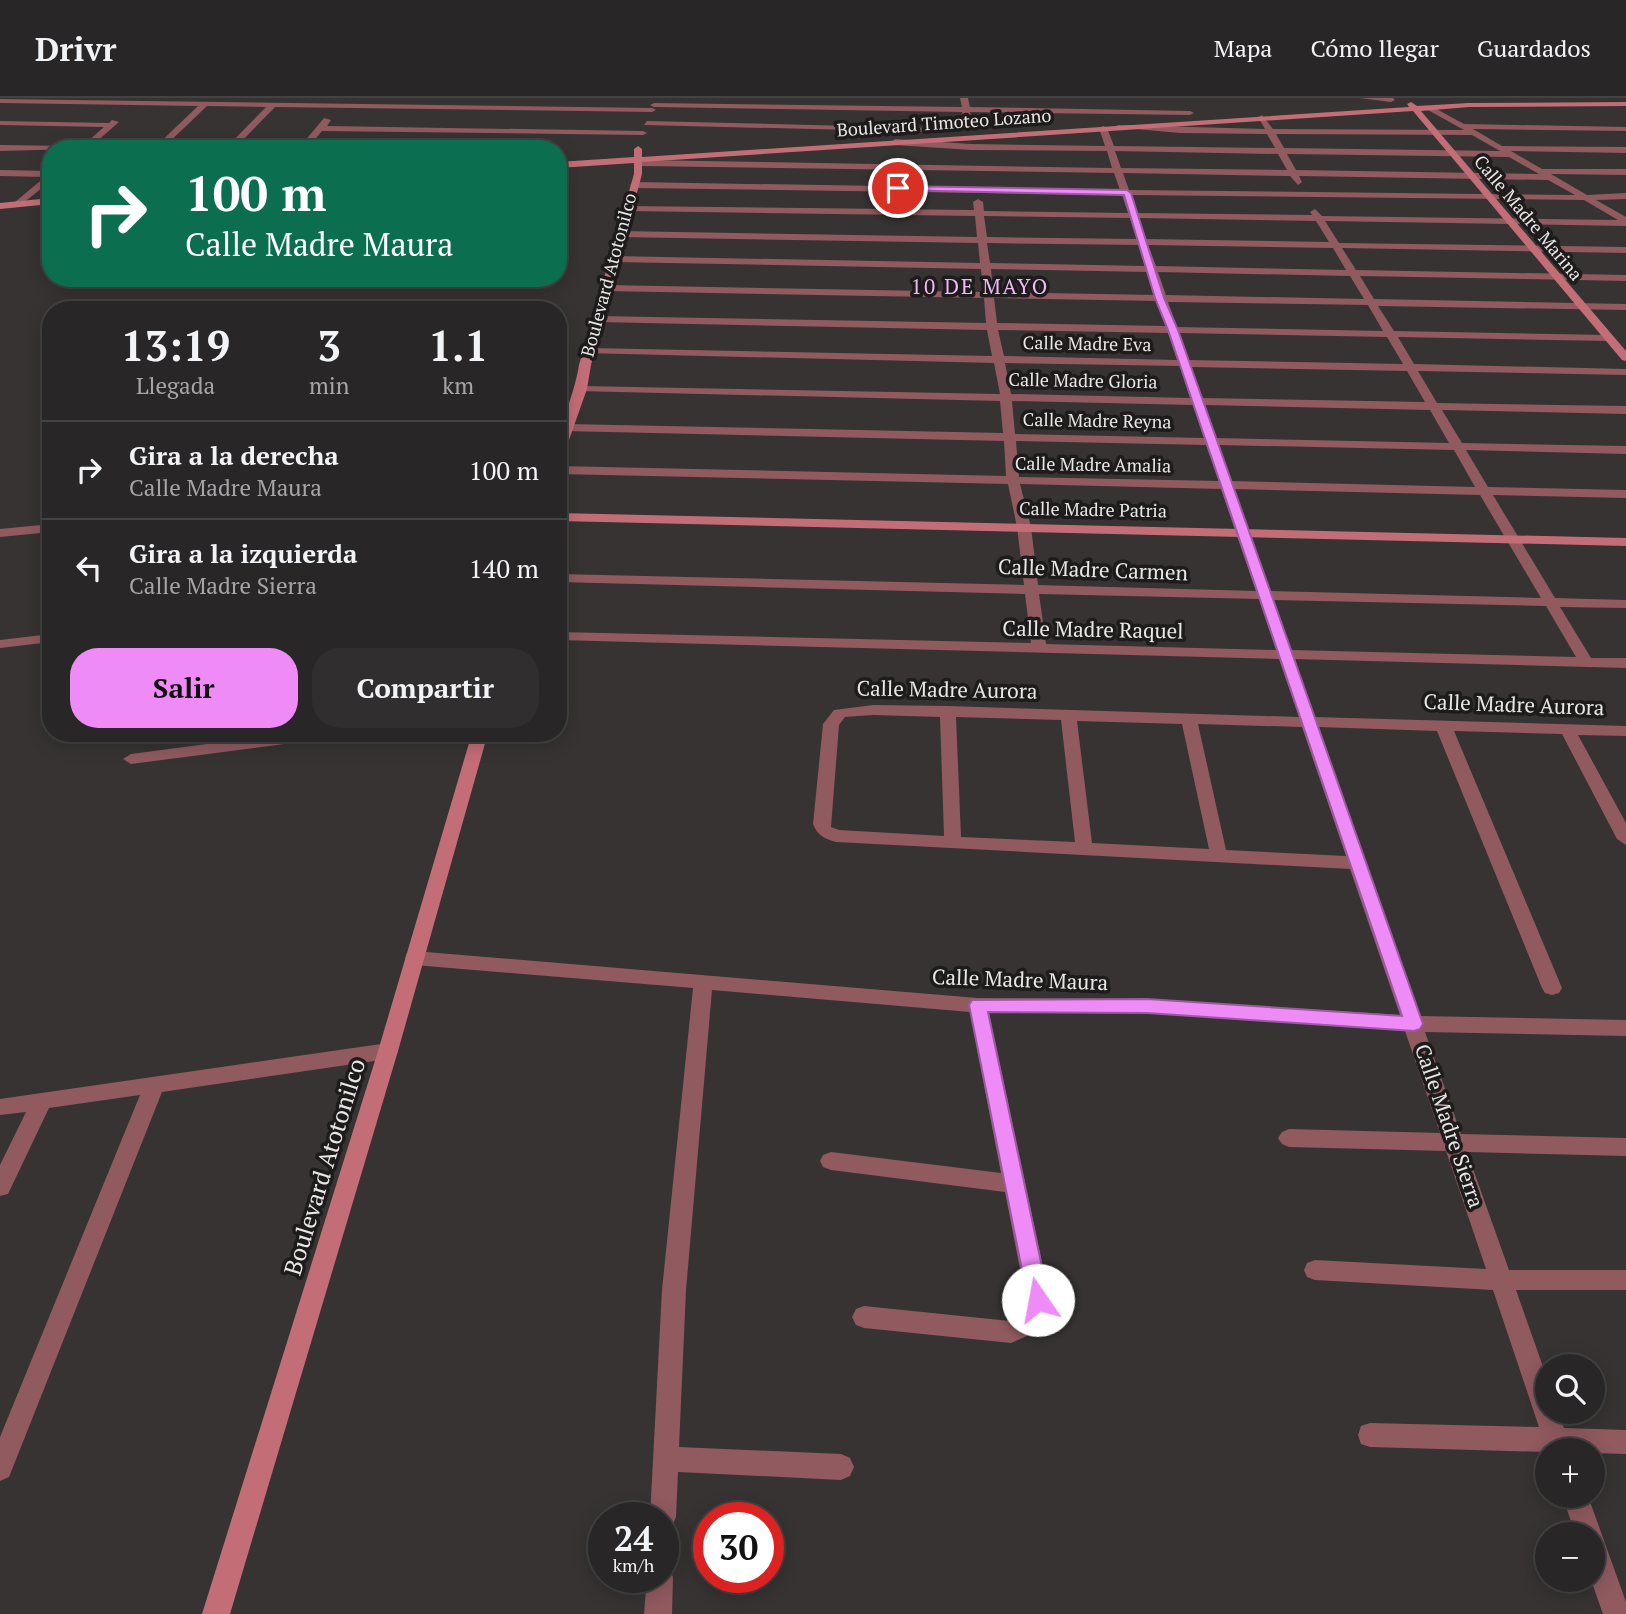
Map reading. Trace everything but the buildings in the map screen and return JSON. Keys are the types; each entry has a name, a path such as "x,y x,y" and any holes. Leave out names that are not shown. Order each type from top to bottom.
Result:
{"main road":[{"path":"1232,110 1425,98"},
{"name":"Calle Madre Marina","path":"1407,99 1626,359"},
{"name":"Boulevard Timoteo Lozano","path":"611,151 638,157 895,142 1032,133 1101,119 1118,127 1516,103 1626,104"},
{"name":"Boulevard Timoteo Lozano","path":"1059,121 1204,112"},
{"path":"1018,124 1021,129 1032,133"},
{"name":"Boulevard Timoteo Lozano","path":"958,128 979,127"},
{"path":"979,127 996,129 997,135"},
{"name":"Boulevard Timoteo Lozano","path":"567,164 947,129"},
{"name":"Boulevard Atotonilco","path":"567,428 581,389 634,184 638,157"},
{"path":"0,206 42,202"},
{"name":"Calle Madre Patria","path":"567,517 1515,544 1626,551"},
{"name":"Calle Madre Patria","path":"567,526 1024,532"},
{"name":"Calle Madre Patria","path":"1515,544 1626,542"},
{"name":"Boulevard Atotonilco","path":"216,1614 388,1051 477,742"}],"street":[{"path":"310,140 347,98"},
{"path":"562,136 583,98"},
{"path":"964,98 967,109 979,127"},
{"name":"Calle Madre Sierra","path":"1094,98 1150,269 1287,655 1555,1438"},
{"path":"1364,98 1391,100"},
{"path":"0,101 142,101 577,110 655,104 838,103 1101,119"},
{"path":"129,111 142,101"},
{"path":"836,126 838,103"},
{"path":"167,140 205,104"},
{"name":"Boulevard Atotonilco","path":"638,157 643,134 655,104"},
{"path":"238,140 273,105"},
{"path":"1431,108 1543,171 1626,222"},
{"path":"1262,117 1304,195 1337,245 1586,662"},
{"path":"94,140 120,118"},
{"path":"0,123 111,125"},
{"path":"647,123 934,130"},
{"path":"1462,126 1626,130"},
{"path":"1118,127 1270,132 1472,133"},
{"path":"320,128 562,136 643,134"},
{"path":"895,142 971,147 1512,154"},
{"path":"971,147 991,296 992,326 1006,397 1013,480 1024,532 1039,650"},
{"path":"0,148 42,149"},
{"path":"1499,148 1626,150"},
{"path":"638,157 973,168 1552,177"},
{"path":"1543,171 1626,172"},
{"path":"0,173 42,175"},
{"path":"18,204 42,183"},
{"path":"634,184 1491,198 1626,196"},
{"path":"628,208 1513,223 1626,222"},
{"path":"620,234 1626,250"},
{"path":"613,259 1626,278"},
{"path":"606,288 1626,307"},
{"path":"597,319 1608,338"},
{"name":"Calle Madre Eva","path":"589,351 1626,372"},
{"name":"Calle Madre Gloria","path":"581,389 1626,410"},
{"name":"Calle Madre Reyna","path":"567,428 1626,450"},
{"name":"Calle Madre Amalia","path":"567,470 1626,494"},
{"path":"0,533 42,529"},
{"name":"Calle Madre Carmen","path":"567,578 1626,604"},
{"name":"Calle Madre Raquel","path":"567,636 1626,663"},
{"path":"0,644 42,639"},
{"name":"Calle Madre Aurora","path":"1357,863 846,838 829,833 822,824 829,733 834,718 840,713 858,710 1626,731"},
{"path":"948,711 953,843"},
{"path":"1068,714 1084,849"},
{"path":"1189,718 1219,856"},
{"path":"1443,726 1552,988"},
{"path":"1567,729 1626,839"},
{"path":"131,759 261,742"},
{"name":"Calle Madre Maura","path":"414,958 978,1005 1147,1006 1414,1024 1626,1028"},
{"path":"664,1502 674,1290 703,982"},
{"path":"864,1317 1011,1332 1033,1322 1038,1300 978,1005"},
{"path":"0,1107 388,1051"},
{"path":"0,1468 155,1086"},
{"path":"0,1187 42,1101"},
{"path":"1289,1138 1626,1147"},
{"path":"831,1161 1014,1184"},
{"path":"1315,1270 1501,1280 1626,1280"},
{"path":"1370,1435 1535,1445"},
{"path":"1605,1443 1626,1442"},
{"path":"666,1459 841,1467"},
{"path":"1605,1581 1617,1614"},
{"path":"658,1614 659,1593"}],"district":[{"name":"10 DE MAYO","path":"980,287"}],"route":[{"path":"898,188 1127,193 1160,298 1414,1024 1147,1006 978,1005 1038,1300"}]}
